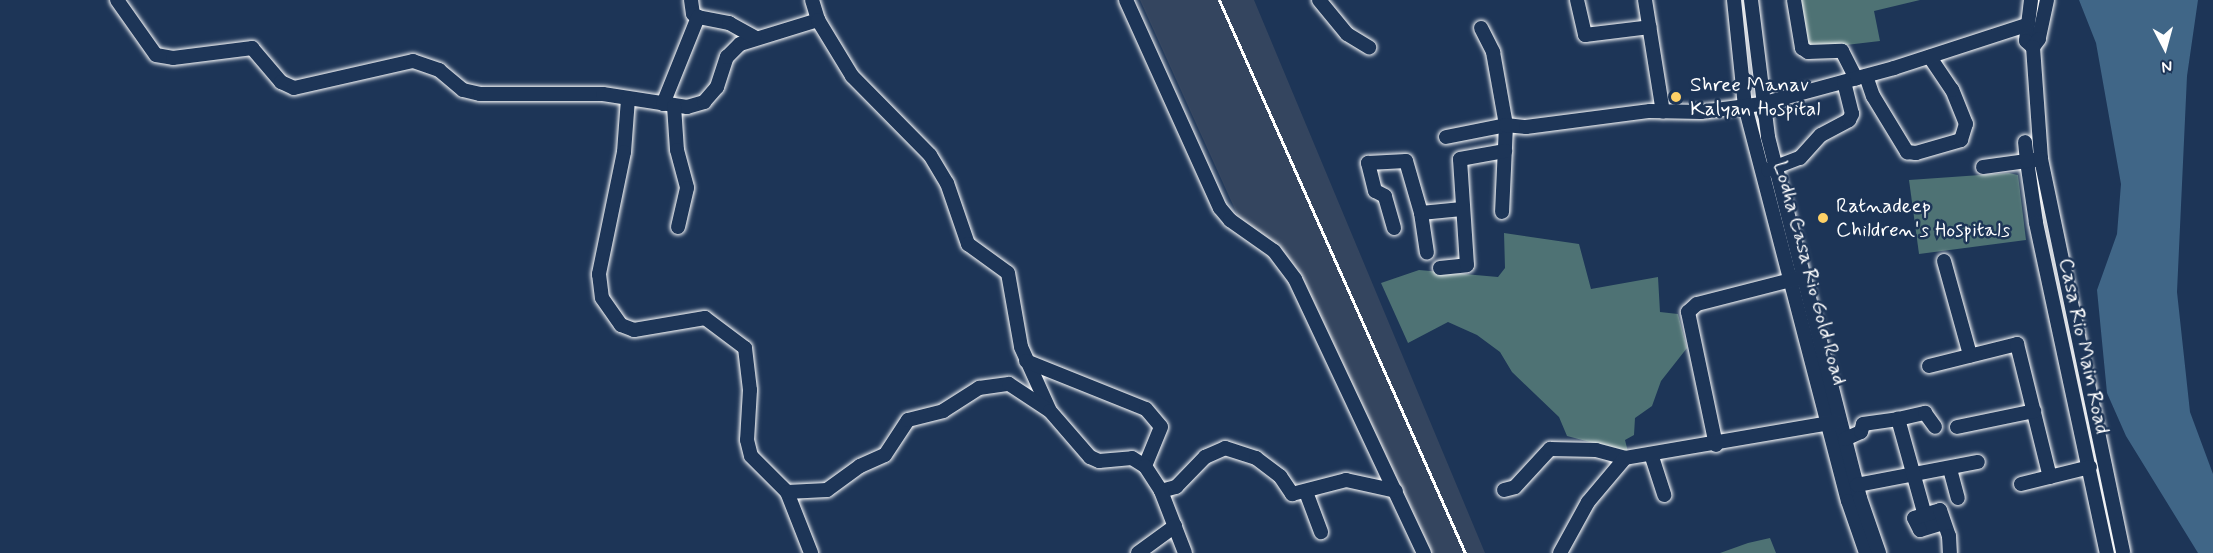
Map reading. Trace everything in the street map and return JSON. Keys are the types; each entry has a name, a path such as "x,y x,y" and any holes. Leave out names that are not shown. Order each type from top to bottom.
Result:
{"street":[{"path":"117,0 156,55 173,58 252,48 281,82 294,88 413,61 440,70 463,90 480,94 593,93 669,105 704,102 717,87 727,57 754,37 818,20"},
{"path":"692,0 693,14 698,17 729,22 754,37"},
{"path":"812,0 818,20 852,76 930,155 947,183 968,244 1008,273 1026,361 1050,411 1090,457 1099,461 1132,458 1146,466 1161,491 1185,553"},
{"path":"1126,0 1220,208 1274,251 1295,279 1424,553"},
{"path":"1319,0 1347,34 1369,47"},
{"path":"1577,0 1585,35 1650,27"},
{"path":"1646,0 1663,112"},
{"name":"Lodha Casa Rio Gold Road","path":"1734,0 1745,106 1762,172 1797,279 1866,553"},
{"name":"Lodha Casa Rio Gold Road","path":"1751,0 1761,104 1797,279"},
{"path":"1794,0 1802,48 1808,52 1842,51 1855,79 1873,96 1906,152 1916,153 1961,140 1965,124 1952,90 1930,57"},
{"name":"Casa Rio Main Road","path":"2031,0 2026,25 2026,41 2033,47"},
{"name":"Casa Rio Main Road","path":"2047,0 2039,39 2033,47 2034,160 2051,291 2107,553"},
{"path":"678,227 687,188 669,105 698,17"},
{"path":"1446,137 1506,125 1526,127 1761,104 1930,57 2026,25"},
{"path":"1481,28 1493,52 1506,125 1502,212"},
{"path":"1762,172 1800,158 1821,135 1849,120 1852,114 1855,79"},
{"path":"628,99 624,152 599,274 602,298 621,325 634,330 705,318 738,340 748,357 747,440 751,456 787,492 811,553"},
{"path":"1983,167 2034,160 2025,142"},
{"path":"1440,268 1467,265 1460,159 1505,151"},
{"name":"Casa Rio Main Road","path":"2034,160 2067,289 2123,553"},
{"path":"1394,228 1385,196 1375,191 1368,163 1406,161 1421,213 1427,253"},
{"path":"1421,213 1462,209"},
{"path":"1944,261 1970,355"},
{"path":"1716,445 1688,312 1697,304 1797,279"},
{"path":"2051,291 2067,289"},
{"path":"1929,366 2016,344 2050,477"},
{"path":"1026,361 1146,409 1161,427 1146,466"},
{"path":"787,492 827,490 860,466 885,455 908,420 943,411 989,385 1009,384 1050,411"},
{"path":"1957,427 2034,411"},
{"path":"1845,439 1861,432 1863,424 1898,420 1925,413 1935,427"},
{"path":"1898,420 1924,512 1915,515 1918,530 1943,523 1949,536 1950,553"},
{"path":"1504,490 1522,480 1550,449 1596,450 1625,458 1652,457 1834,422"},
{"name":"Lodha Casa Rio Gold Road","path":"1834,422 1845,439 1879,553"},
{"path":"1161,491 1176,487 1205,457 1225,448 1256,458 1280,476 1292,494 1346,480 1396,491"},
{"path":"1652,457 1664,495"},
{"path":"1560,553 1588,502 1625,458"},
{"path":"1857,485 1913,477 1978,462"},
{"path":"2021,484 2090,467"},
{"path":"1950,469 1958,498"},
{"path":"1306,492 1321,532"},
{"path":"1138,553 1174,526"}],"shaded area":[{"path":"1140,0 1254,0 1485,553 1427,553 1296,270 1238,216"},
{"path":"2079,0 2198,0 2187,76 2177,292 2190,412 2213,474 2213,553 2198,553 2126,436 2107,393 2097,290 2117,234 2121,184 2096,43"}],"green space":[{"path":"1790,0 1920,0 1874,11 1880,41 1795,51"},
{"path":"2009,173 2018,175 2026,240 1919,254 1909,180"},
{"path":"1504,233 1579,244 1591,289 1658,277 1660,312 1678,314 1687,348 1661,381 1652,406 1635,418 1634,435 1625,440 1628,452 1567,436 1559,417 1512,372 1500,352 1477,335 1448,322 1408,343 1381,283 1419,270 1498,277 1505,268"},
{"path":"1770,538 1776,553 1720,553 1748,543"}],"railway":[{"path":"1219,0 1465,553"}],"place":[{"name":"Shree Manav Kalyan Hospital","path":"1676,97"},
{"name":"Ratnadeep Children's Hospitals","path":"1823,218"}]}
